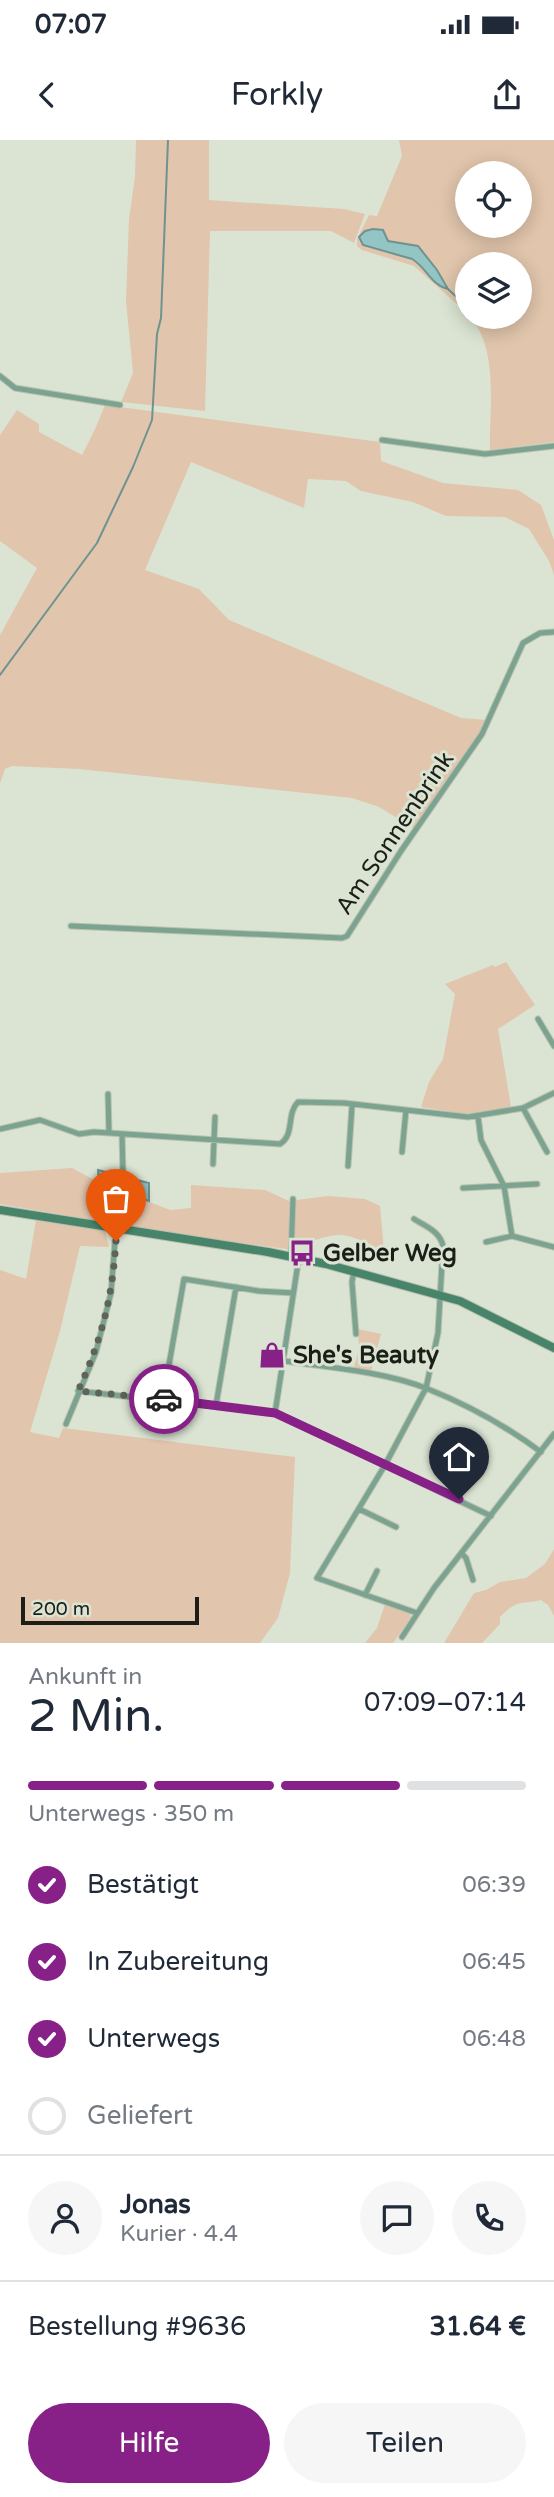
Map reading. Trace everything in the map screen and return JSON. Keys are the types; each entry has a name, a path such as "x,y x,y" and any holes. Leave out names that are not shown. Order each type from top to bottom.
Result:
{"main road":[{"path":"0,1210 295,1257 354,1271 460,1301 554,1349"}],"street":[{"path":"0,376 15,388 120,405"},
{"path":"382,440 485,454 554,446"},
{"name":"Am Sonnenbrink","path":"71,926 342,938 347,936 482,734 523,643 540,633 554,632"},
{"path":"538,1019 554,1046"},
{"path":"0,1129 40,1120 79,1134 109,1133 280,1144 288,1136 292,1108 298,1102 478,1116 523,1108 554,1093"},
{"path":"108,1094 109,1133"},
{"path":"348,1166 352,1106"},
{"path":"523,1108 547,1152"},
{"path":"402,1152 406,1110"},
{"path":"478,1116 481,1140 504,1186 512,1236"},
{"path":"214,1164 215,1117"},
{"path":"122,1134 123,1174"},
{"path":"463,1188 537,1184"},
{"path":"275,1413 293,1293 293,1199"},
{"path":"414,1219 432,1229 442,1239 438,1333 426,1388 385,1465 317,1578 417,1613"},
{"path":"486,1242 512,1236 554,1247"},
{"path":"66,1424 96,1352 111,1293 116,1241"},
{"path":"354,1271 352,1282 356,1334"},
{"path":"163,1399 184,1279 259,1291 293,1293"},
{"path":"216,1405 236,1287"},
{"path":"284,1361 360,1371 426,1388 505,1426 541,1452"},
{"path":"78,1391 275,1413 491,1516"},
{"path":"402,1637 417,1613 554,1434"},
{"path":"359,1509 396,1527"},
{"path":"462,1553 473,1580"},
{"path":"365,1595 377,1571"}],"shaded area":[{"path":"136,140 209,140 209,200 344,209 365,214 354,243 331,231 210,231 205,411 121,402 133,373 126,301"},
{"path":"399,140 554,140 554,442 490,450 491,381 486,347 479,329 532,329 532,252 455,252 455,302 414,266 362,250 357,246 357,239 369,215 377,216 402,156","holes":["373,229 385,234 388,241 422,251 447,288 437,285 419,263 400,256"]},
{"path":"105,405 380,442 381,461 443,483 518,490 541,505 554,540 554,575 549,561 529,529 505,517 446,516 413,502 361,491 346,481 308,479 304,508 191,462 145,570 199,589 229,620 461,718 487,720 415,829 379,807 352,798 79,769 12,766 5,769 0,783 0,635 37,568 0,541 0,435 17,410 39,424 39,432 82,455"},
{"path":"506,962 535,1005 498,1029 511,1107 465,1114 421,1107 429,1082 443,1059 455,994 445,984"},
{"path":"72,1168 98,1182 170,1210 191,1208 191,1185 265,1190 289,1201 328,1196 365,1199 380,1206 384,1251 358,1239 341,1235 312,1241 293,1250 163,1232 0,1204 0,1173"},
{"path":"36,1220 105,1230 109,1247 80,1246 60,1331 30,1432 59,1438 63,1428 295,1457 290,1573 278,1618 260,1643 0,1643 0,1270 26,1279"},
{"path":"358,1329 381,1334 371,1371 354,1367 359,1349"},
{"path":"554,1549 554,1616 548,1605 541,1600 519,1604 500,1617 500,1624 482,1643 444,1643 474,1593 500,1582 526,1578 545,1564"},
{"path":"385,1604 409,1612 411,1617 393,1643 365,1643 377,1628"}],"water":[{"path":"383,230 388,241 418,246 448,289 433,280 412,259 363,245 359,237 365,231"},
{"path":"98,1170 149,1183 149,1201 99,1182"}],"waterway":[{"path":"0,675 97,543 152,420 157,334 161,318 168,140"},
{"path":"448,289 455,296"}],"way so far":[{"path":"116,1241 111,1293 96,1352 78,1391 164,1399"}],"place":[{"name":"Gelber Weg","path":"302,1253"},
{"name":"She's Beauty","path":"272,1355"}],"route":[{"path":"164,1399 275,1413 459,1499"}]}
